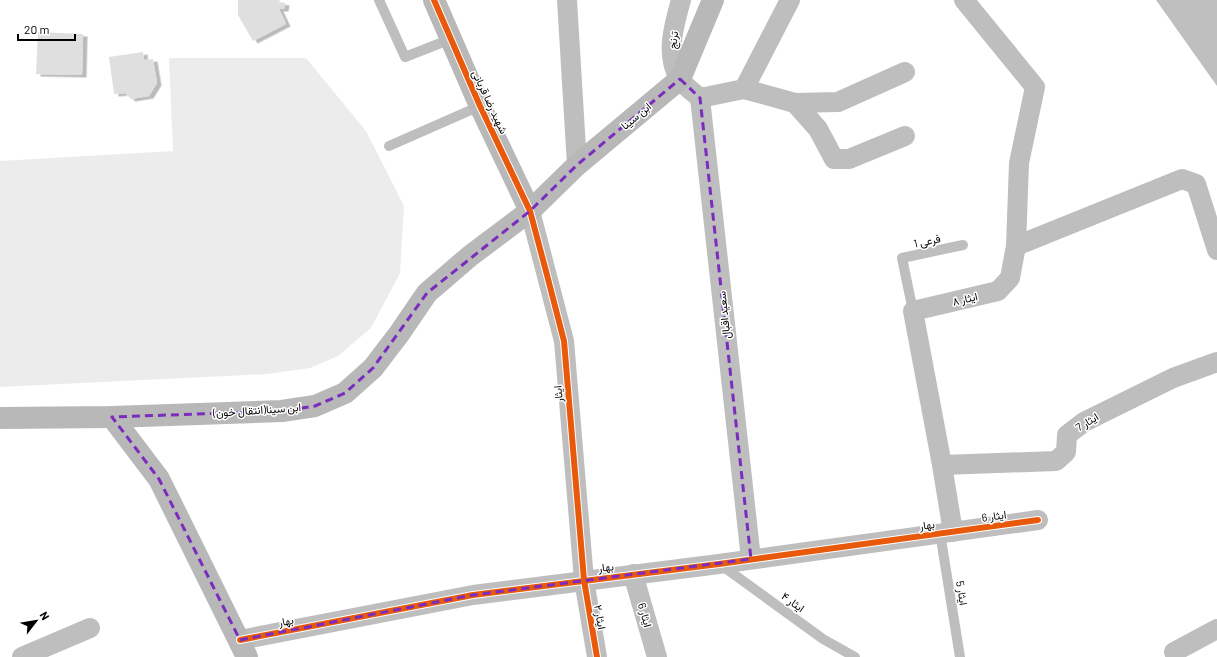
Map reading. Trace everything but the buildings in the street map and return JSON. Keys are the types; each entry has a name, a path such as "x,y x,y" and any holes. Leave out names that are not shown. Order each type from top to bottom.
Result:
{"main road":[{"name":"شهید رضا قربانی","path":"434,0 480,106 530,211"},
{"name":"ابن سینا","path":"530,211 577,165 680,79 713,0"},
{"name":"ابن سینا(انتقال خون)","path":"0,418 112,417 282,411 315,406 345,393 373,368 399,334 427,293 470,256 530,211"},
{"name":"بهار","path":"112,417 159,479 243,649"}],"street":[{"path":"567,0 577,165"},
{"name":"ترنج","path":"680,79 671,53 675,19 681,0"},
{"path":"744,89 790,0"},
{"name":"ایثار ۸","path":"913,311 998,291 1010,278 1016,246 1018,163 1035,87 964,0"},
{"path":"680,79 700,98 744,89 795,103 838,102 905,72"},
{"name":"سعید اقبال","path":"700,98 751,559"},
{"path":"795,103 818,129 834,159 849,159 905,136"},
{"path":"1016,246 1182,179 1196,184 1217,250"},
{"name":"ایثار","path":"530,211 564,341 584,580"},
{"path":"913,311 942,465 946,532"},
{"name":"ایثار 7","path":"942,465 1056,461 1066,452 1067,435 1084,422 1173,378 1217,362"},
{"name":"ایثار 6","path":"946,532 1038,520"},
{"name":"بهار","path":"243,649 473,594 719,564 946,532"},
{"name":"ایثار 6","path":"633,574 657,657"},
{"name":"ایثار ۲","path":"584,580 597,657"},
{"path":"22,657 90,628"},
{"path":"1174,652 1217,629"}],"lane":[{"path":"379,0 405,57 451,39"},
{"path":"389,146 480,106"},
{"name":"فرعی 1","path":"913,311 902,258 963,245"},
{"name":"ایثار 5","path":"946,532 960,657"},
{"name":"ایثار ۴","path":"719,564 823,639 855,657"}],"highlighted area":[{"path":"680,79 700,98 751,559 473,595 240,640 159,479 112,417 282,411 315,406 345,393 373,368 427,293 530,211 577,165"}],"shaded area":[{"path":"1156,0 1217,0 1217,86"},
{"path":"169,58 306,58 366,131 404,206 400,273 371,328 338,356 310,368 267,374 0,387 0,161 173,151"}],"cycle path":[{"path":"434,0 480,106 530,211 564,341 584,580 597,657"},
{"path":"240,640 473,595 719,564 1038,520"}]}
